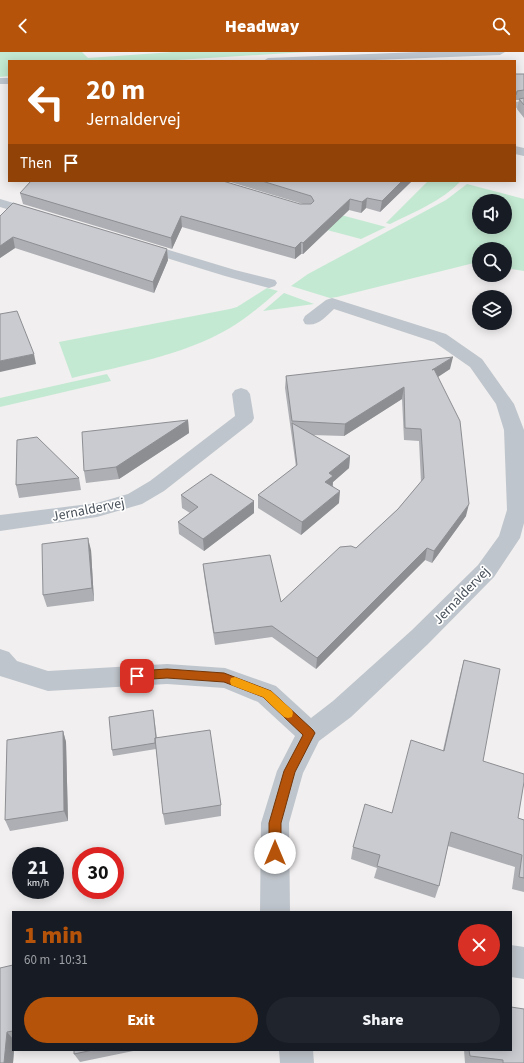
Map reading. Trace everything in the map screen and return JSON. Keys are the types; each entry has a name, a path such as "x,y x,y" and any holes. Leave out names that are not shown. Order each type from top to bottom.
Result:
{"street":[{"path":"300,60 500,52"},
{"path":"0,203 52,219"},
{"path":"126,242 230,274 269,283"},
{"name":"Jernaldervej","path":"276,911 275,823 290,771 310,733 342,709 420,637 486,572 509,538 517,510 514,430 505,404 476,363 440,338 332,303 311,320"},
{"name":"Jernaldervej","path":"0,523 97,510 135,499 157,486 245,418 241,394"},
{"path":"0,659 9,669 48,681 167,674 224,678 267,694 310,733"},
{"path":"512,961 524,963"},
{"path":"296,1051 297,1063"}],"green space":[{"path":"0,52 82,52 88,58 173,52 306,52 177,60 8,60 8,76 0,77"},
{"path":"427,182 460,182 427,206 390,224 386,223"},
{"path":"467,184 505,194 472,194 472,234 512,234 512,196 524,199 524,271 512,269 512,242 472,242 472,263 337,297 330,298 291,286 308,274 446,200"},
{"path":"326,211 386,227 361,239 312,226"},
{"path":"267,288 278,291 261,306 230,328 193,346 153,359 72,378 59,342 230,309 237,307"},
{"path":"284,293 314,304 263,311"},
{"path":"107,374 111,381 0,407 0,398"}],"building":[{"path":"516,74 524,74 524,90 517,91 516,95"},
{"path":"524,98 524,105 519,99"},
{"path":"30,182 226,182 300,204 311,204 314,201 311,196 265,182 401,182 382,201 367,198 362,202 350,199 303,243 301,242 295,248 181,216 171,238 20,193"},
{"path":"13,203 167,249 153,282 13,237 0,246 0,216"},
{"path":"17,311 34,354 0,361 0,314"},
{"path":"453,357 432,370 434,369 460,421 469,504 434,551 427,548 317,658 272,626 214,633 203,564 270,555 281,602 340,547 351,546 356,548 398,509 424,478 421,429 405,428 404,387 345,424 292,421 286,376"},
{"path":"188,420 116,467 84,471 82,432"},
{"path":"292,423 350,456 329,473 333,476 325,482 340,491 302,522 258,495 297,465"},
{"path":"37,437 79,478 16,485 17,440"},
{"path":"211,474 254,501 203,539 178,522 198,507 181,495"},
{"path":"88,538 92,588 43,595 42,544"},
{"path":"464,660 500,669 483,761 524,774 518,818 524,820 524,878 519,877 522,855 451,832 439,886 377,866 380,855 353,847 365,804 392,813 411,740 444,751"},
{"path":"153,710 156,738 155,743 112,750 109,717"},
{"path":"210,730 221,805 163,814 155,738"},
{"path":"63,731 64,811 5,820 7,740"},
{"path":"12,965 12,1031 7,1032 4,1063 0,1063 0,968"},
{"path":"512,1007 524,1009 524,1063 503,1063 503,1060 470,1056 469,1051 512,1051"},
{"path":"74,1051 88,1051 74,1054"}],"slow traffic":[{"path":"235,681 267,694 288,713"}],"route":[{"path":"137,676 167,674 224,678 267,694 310,733 290,771 275,823 275,853"}]}
